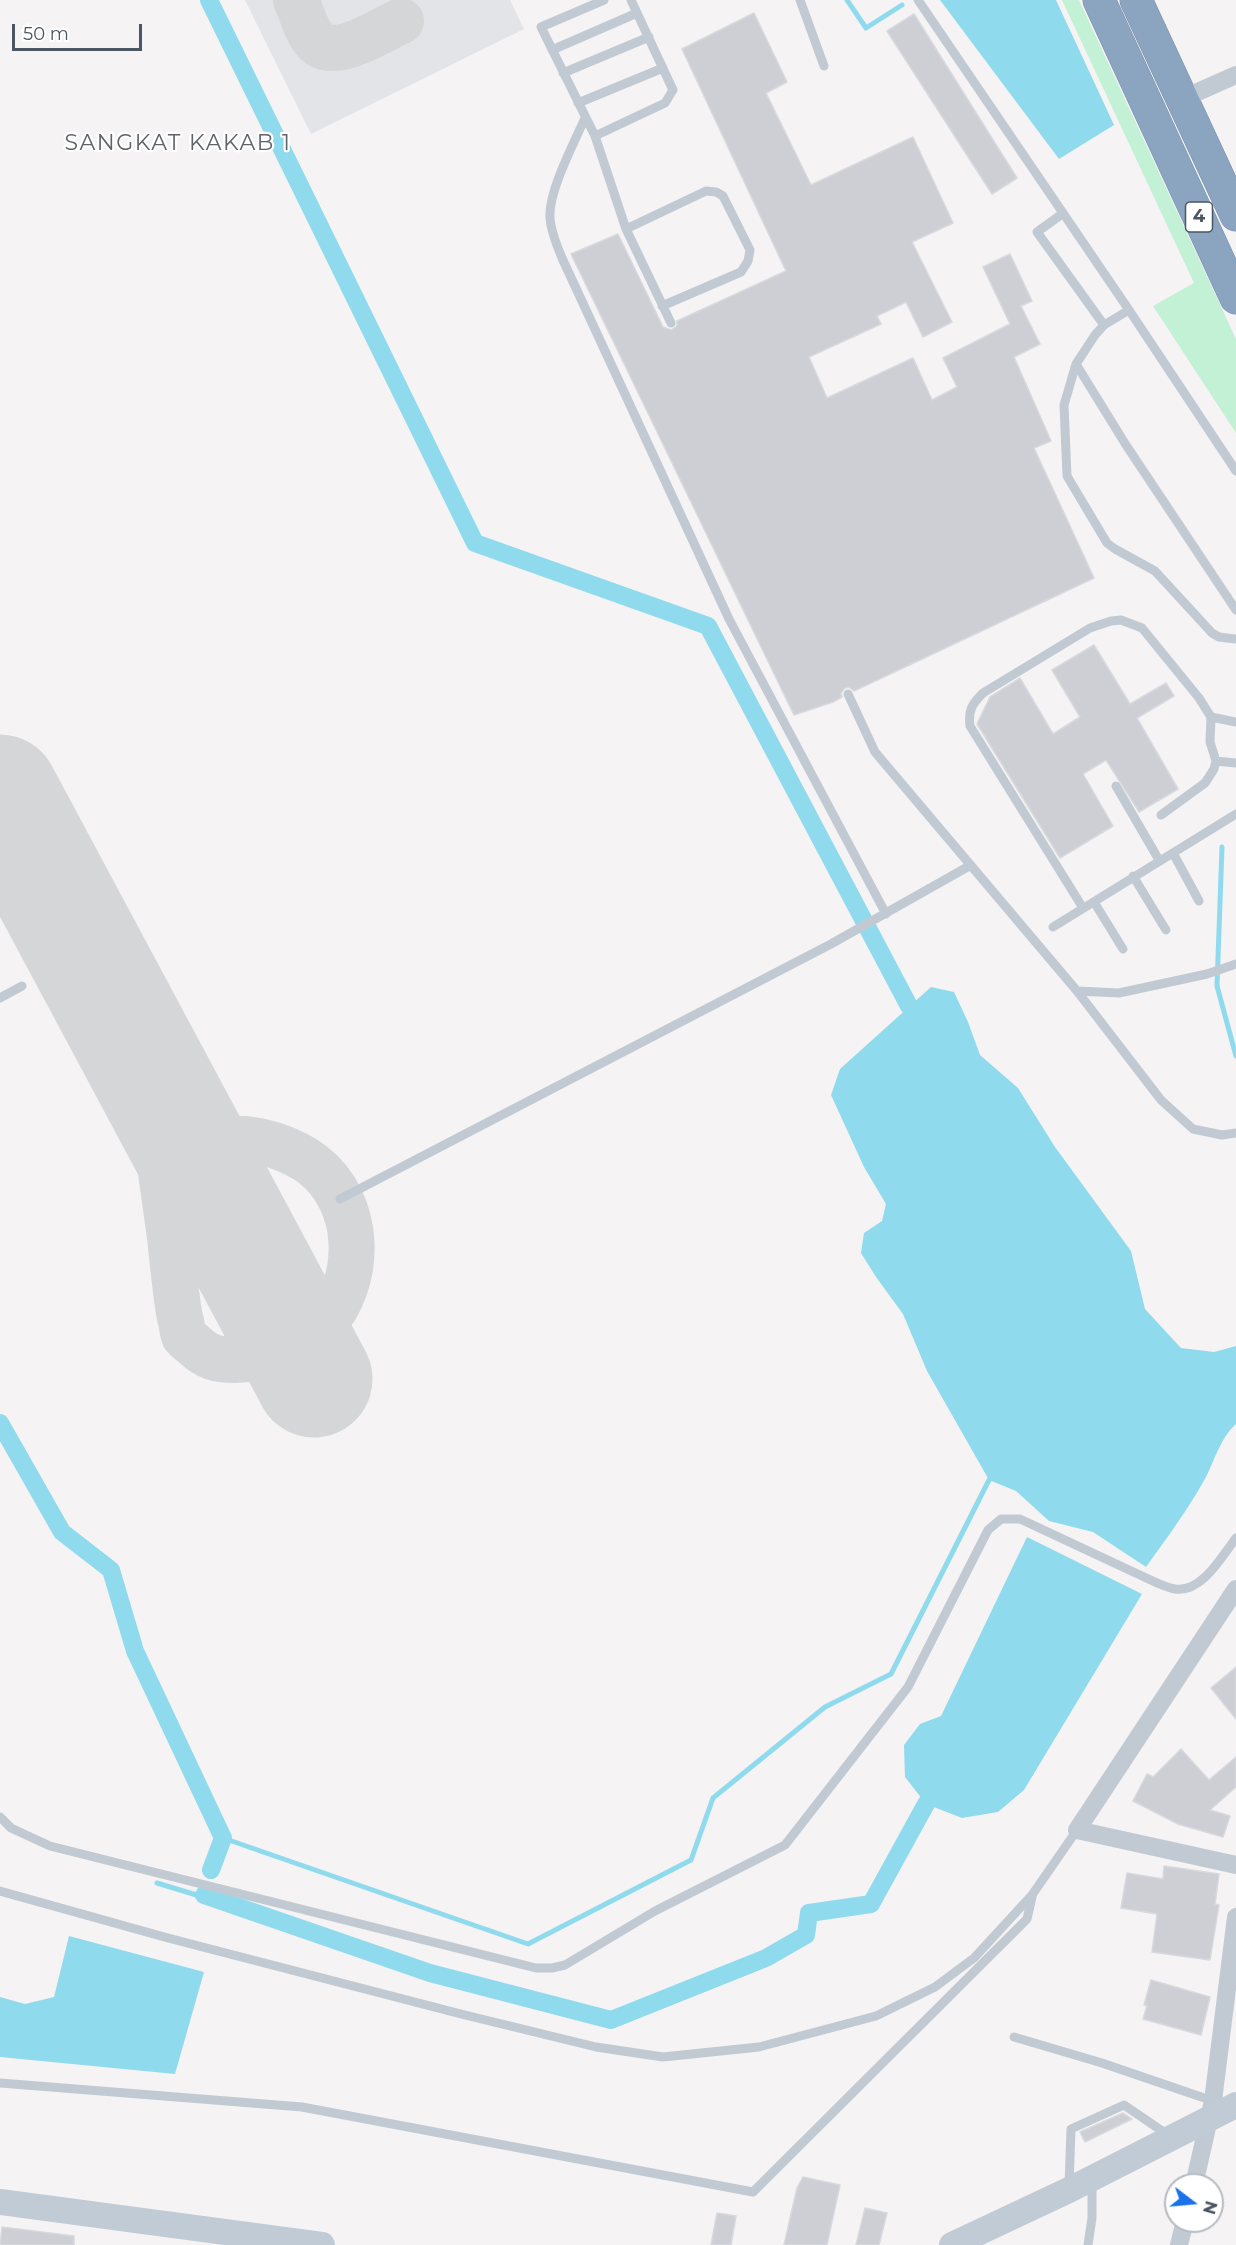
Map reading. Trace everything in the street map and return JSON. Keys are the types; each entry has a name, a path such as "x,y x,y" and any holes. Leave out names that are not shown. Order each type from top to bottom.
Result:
{"highway":[{"name":"4","path":"1099,0 1228,270"},
{"name":"4","path":"1136,0 1236,215"}],"main road":[{"path":"952,2245 1173,2139 1226,2108"},
{"path":"0,2202 227,2240 322,2245"}],"street":[{"path":"1182,99 1236,75"},
{"path":"1235,1863 1077,1830 1236,1589"},
{"path":"1199,2173 1226,2108 1236,1917"}],"lane":[{"path":"604,0 541,27 595,136 626,229 671,324"},
{"path":"595,136 665,103 672,90 631,0"},
{"path":"800,0 824,66"},
{"path":"918,0 1236,471"},
{"path":"552,50 637,13"},
{"path":"563,73 649,37"},
{"path":"578,103 663,68"},
{"path":"585,118 558,182 551,206 550,219 562,258 729,619 886,914"},
{"path":"626,229 706,191 716,192 723,196 750,250 748,261 741,272 662,306"},
{"path":"1062,214 1037,232 1104,325"},
{"path":"1129,310 1104,325 1076,364 1064,405 1067,476 1107,543 1155,571 1212,633 1219,637 1236,639"},
{"path":"1076,364 1126,445 1236,610"},
{"path":"1083,908 970,726 971,705 983,693 1081,633 1111,621 1121,620 1142,628 1199,698 1211,717 1210,742 1216,761 1205,783 1161,815"},
{"path":"848,694 875,752 1077,991 1161,1100 1193,1129 1222,1135 1236,1133"},
{"path":"1211,717 1236,722"},
{"path":"1216,761 1236,764"},
{"path":"1116,786 1159,860"},
{"path":"1053,927 1236,814"},
{"path":"1173,853 1199,901"},
{"path":"340,1199 831,944 971,865"},
{"path":"1133,876 1166,930"},
{"path":"1094,902 1124,949"},
{"path":"1077,991 1119,993 1207,974 1234,964"},
{"path":"0,998 22,986"},
{"path":"0,1817 10,1828 50,1846 536,1968 565,1965 654,1911 785,1845 908,1687 988,1530 1000,1519 1020,1519 1176,1590 1191,1588 1206,1576 1236,1538"},
{"path":"0,1891 168,1938 461,2014 596,2047 663,2057 759,2047 876,2016 948,1978 974,1958 1032,1895 1077,1830"},
{"path":"0,2083 302,2107 753,2192 1027,1919 1032,1895"},
{"path":"948,1978 953,1991"},
{"path":"1014,2037 1102,2063 1226,2108"},
{"path":"1069,2190 1071,2129 1124,2105 1173,2139"},
{"path":"1088,2245 1092,2218 1092,2178"}],"shaded area":[{"path":"245,0 510,0 524,29 311,134"}],"green space":[{"path":"1062,0 1079,0 1236,339 1236,433 1153,306 1194,283"}],"water":[{"path":"940,0 1056,0 1114,125 1059,159"},
{"path":"931,987 954,992 980,1055 1018,1088 1055,1147 1131,1251 1145,1309 1181,1348 1214,1352 1236,1346 1236,1424 1222,1442 1206,1477 1178,1523 1146,1567 1093,1532 1049,1521 1016,1491 989,1480 927,1371 903,1314 861,1253 864,1233 882,1221 886,1204 864,1167 831,1095 840,1069"},
{"path":"1027,1537 1142,1594 1024,1790 998,1812 962,1818 926,1804 905,1777 904,1745 920,1724 941,1716"},
{"path":"69,1936 204,1972 175,2074 0,2057 0,1997 25,2004 54,1997"}],"building":[{"path":"754,13 787,82 766,93 811,185 913,137 953,223 912,242 952,322 923,337 906,302 877,316 881,324 809,357 827,398 913,358 932,400 957,387 943,358 1010,324 983,267 1010,254 1032,301 1021,306 1040,344 1014,357 1051,441 1034,448 1094,578 854,691 849,687 845,688 841,693 842,697 833,702 794,715 571,254 618,234 663,327 671,330 677,326 677,321 786,271 682,49"},
{"path":"914,14 1017,178 992,194 887,31"},
{"path":"1094,645 1130,704 1166,683 1174,696 1137,718 1178,789 1139,812 1106,760 1083,774 1113,826 1060,858 977,724 990,697 1020,678 1053,734 1080,717 1052,670"},
{"path":"1236,1667 1236,1719 1211,1688"},
{"path":"1181,1749 1209,1780 1236,1757 1236,1787 1210,1810 1230,1816 1223,1837 1178,1824 1133,1801 1147,1774 1153,1777"},
{"path":"1164,1866 1219,1874 1215,1904 1219,1905 1210,1960 1152,1952 1157,1914 1121,1908 1127,1873 1163,1879"},
{"path":"1151,1980 1210,1997 1201,2035 1143,2019 1147,2006 1144,2005"},
{"path":"1123,2113 1132,2119 1085,2142 1080,2132"},
{"path":"803,2177 840,2185 827,2245 784,2245 797,2188"},
{"path":"865,2208 887,2213 879,2245 856,2245"},
{"path":"717,2213 736,2216 731,2245 711,2245"},
{"path":"2,2227 74,2236 74,2245 0,2245"}],"waterway":[{"path":"209,0 475,543 708,626 909,1006"},
{"path":"847,0 866,28 902,5"},
{"path":"1222,847 1217,986 1236,1056"},
{"path":"0,1423 62,1532 111,1570 135,1651 223,1838 211,1870"},
{"path":"223,1838 528,1944 691,1860 713,1798 825,1707 891,1674 989,1480"},
{"path":"204,1895 430,1973 611,2020 766,1958 806,1935 809,1913 871,1904 926,1804"},
{"path":"157,1883 203,1897"}],"taxiway":[{"path":"296,0 310,33 316,42 324,47 334,48 358,42 401,21"},
{"path":"146,1065 184,1336 208,1355 229,1360 259,1358 293,1347 322,1326 336,1308 345,1287 352,1242 341,1199 329,1180 305,1159 271,1144 213,1135 155,1082"}],"runway":[{"path":"0,793 314,1379"}],"district":[{"name":"SANGKAT KAKAB 1","path":"178,144"}]}
